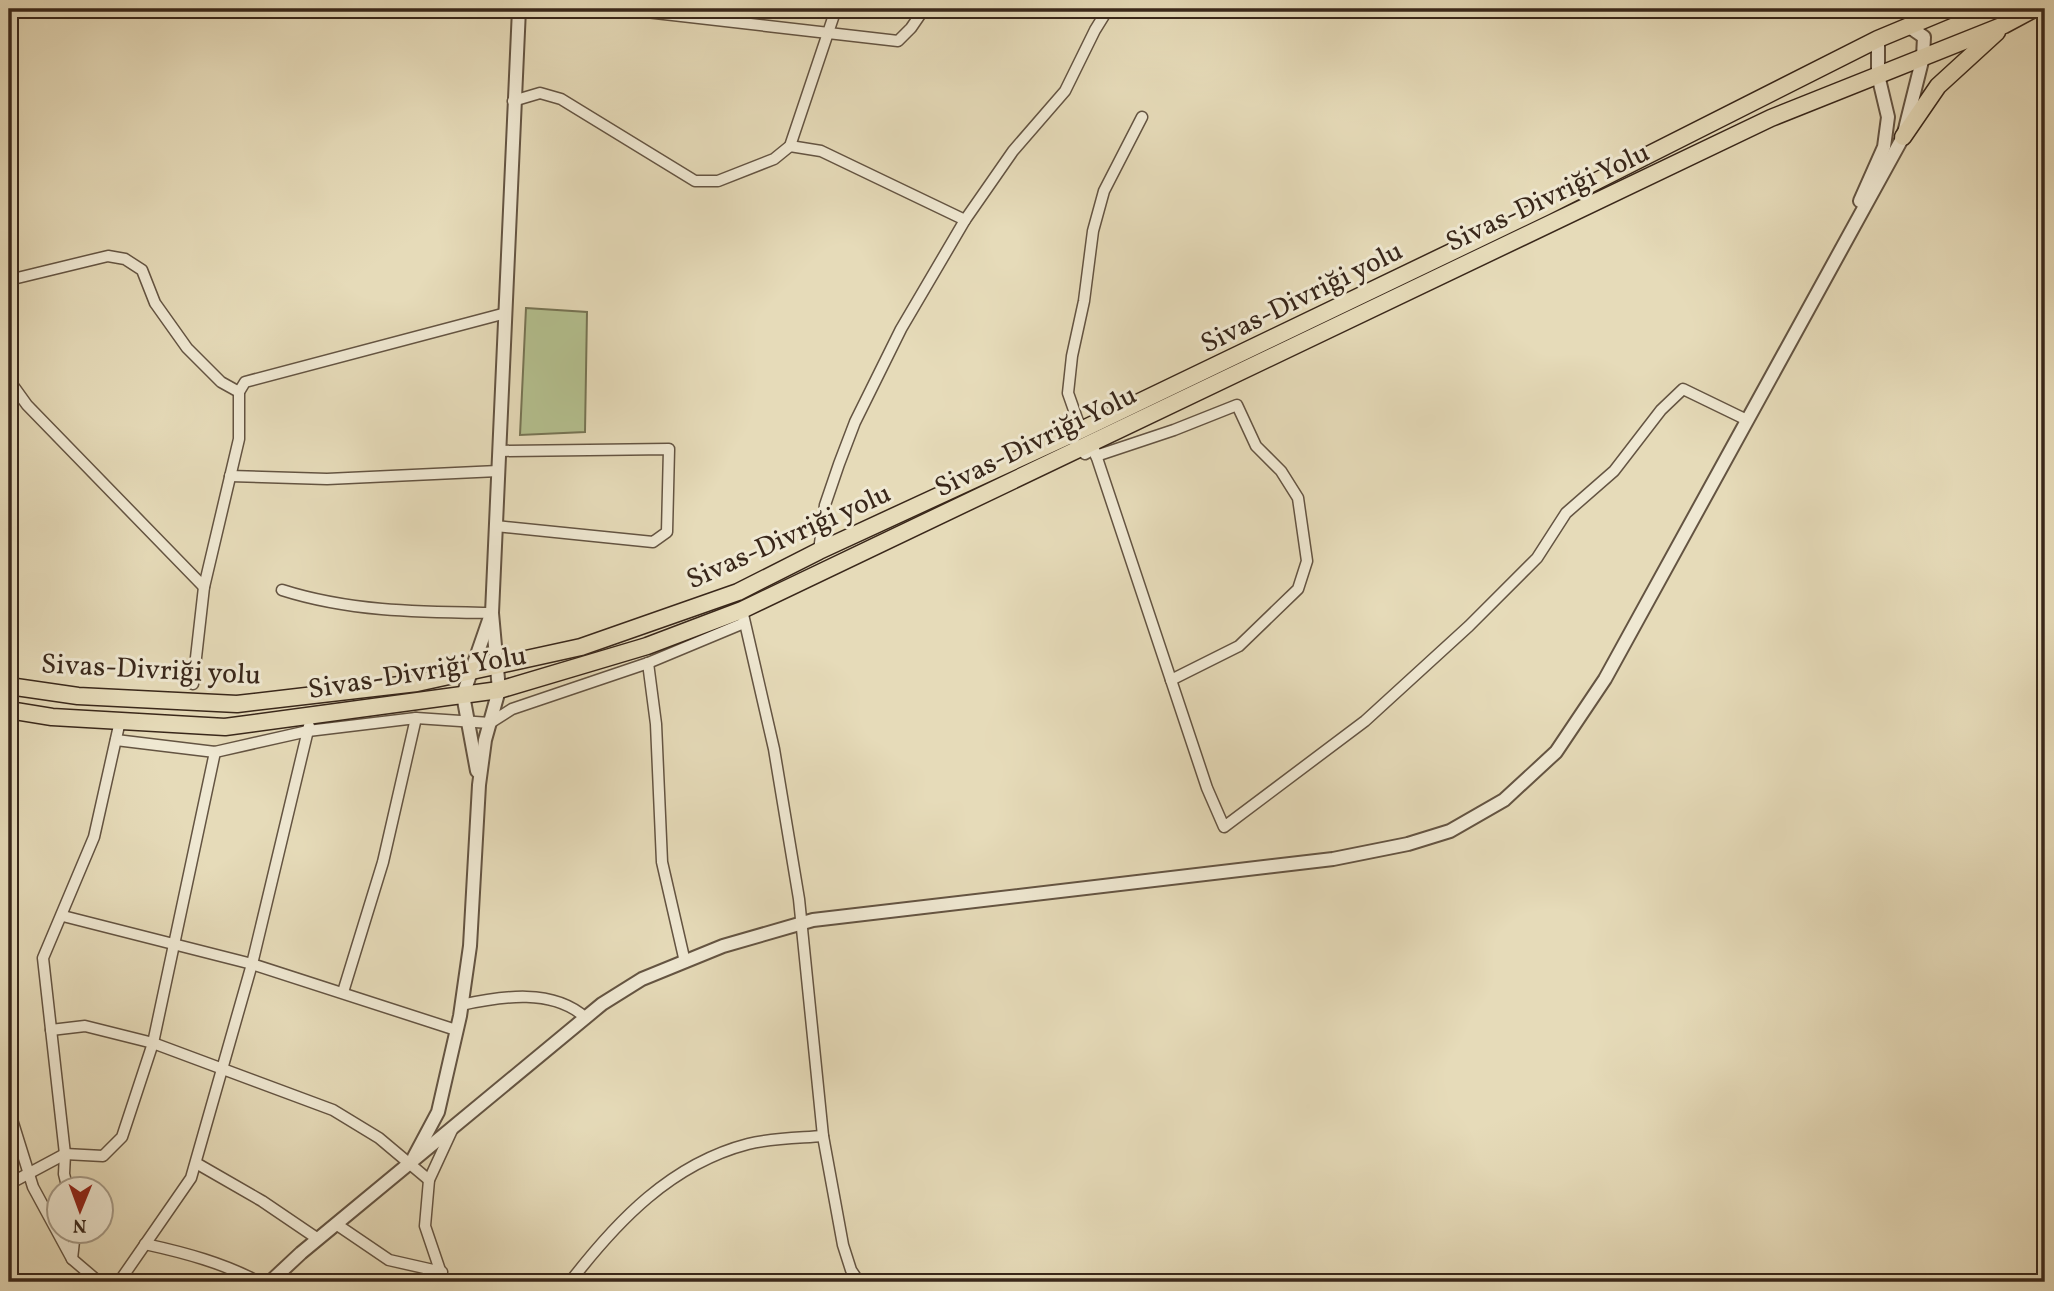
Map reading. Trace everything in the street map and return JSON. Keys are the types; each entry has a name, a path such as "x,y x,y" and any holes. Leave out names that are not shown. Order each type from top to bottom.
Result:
{"main road":[{"name":"Sivas-Divriği yolu","path":"9,686 78,696 237,704 417,683 581,647 725,597 1545,208 1878,39 1950,9"},
{"name":"Sivas-Divriği Yolu","path":"9,710 52,717 225,727 310,723 499,690 743,616 1771,118 2004,25 2034,9"},
{"path":"1903,137 1938,86 2004,25"}],"street":[{"path":"410,1164 438,1112 461,1005 470,946 485,740 499,690 492,613 519,9"},
{"path":"620,9 898,41 924,9"},
{"path":"513,101 540,93 561,99 695,181 718,181 774,159 790,146 836,9"},
{"path":"819,551 825,505 855,422 901,330 965,220 1013,151 1065,91 1108,9"},
{"path":"270,1282 318,1239 602,1004 642,979 723,946 813,920 1333,859 1408,844 1450,831 1504,800 1556,752 1605,679 1903,137 1923,57 1924,37 1908,26"},
{"path":"1825,278 1884,147 1888,117 1878,75 1878,39"},
{"path":"1081,430 1068,393 1093,231 1104,191 1142,117"},
{"path":"790,146 821,151 965,220"},
{"path":"9,280 108,256 125,259 142,270 155,303 187,348 221,382 239,392"},
{"path":"193,684 204,587 239,439 239,392 246,382 506,313"},
{"path":"9,380 27,405 204,587"},
{"path":"116,740 215,752 310,723 416,718 490,723 512,709 530,702 648,663 1094,449 1207,788 1224,827 1365,721 1469,626 1537,558 1566,513 1614,471 1661,410 1683,388 1747,420"},
{"path":"1096,456 1237,405 1256,446 1280,471 1298,498 1307,561 1298,589 1239,646 1171,680"},
{"path":"496,526 653,542 667,532 669,449 499,451"},
{"path":"230,476 327,479 498,471"},
{"path":"282,590 314,600 392,611 492,613"},
{"path":"480,785 464,695 492,613"},
{"path":"743,616 774,749 799,900 823,1136 842,1245 851,1270 859,1282"},
{"path":"648,663 656,724 662,862 685,962"},
{"path":"343,992 383,862 416,718"},
{"path":"65,1176 65,1154 43,958 63,916 94,837 120,721"},
{"path":"119,1282 191,1178 252,964 310,723"},
{"path":"9,1184 65,1154 103,1156 121,1137 153,1043 215,752"},
{"path":"63,916 252,964 456,1030"},
{"path":"461,1005 491,999 540,997 574,1007 586,1018"},
{"path":"51,1030 85,1026 153,1043 333,1110 379,1138 429,1180"},
{"path":"9,1110 33,1187 72,1259 99,1282"},
{"path":"443,1277 425,1226 429,1180 453,1128"},
{"path":"570,1282 605,1237 650,1194 695,1164 749,1144 823,1136"},
{"path":"196,1163 262,1201 318,1239"},
{"path":"336,1224 389,1260 443,1277"},
{"path":"145,1244 195,1255 259,1282"},
{"path":"72,1259 73,1246"}],"green space":[{"path":"526,308 587,312 585,432 520,435"}]}
